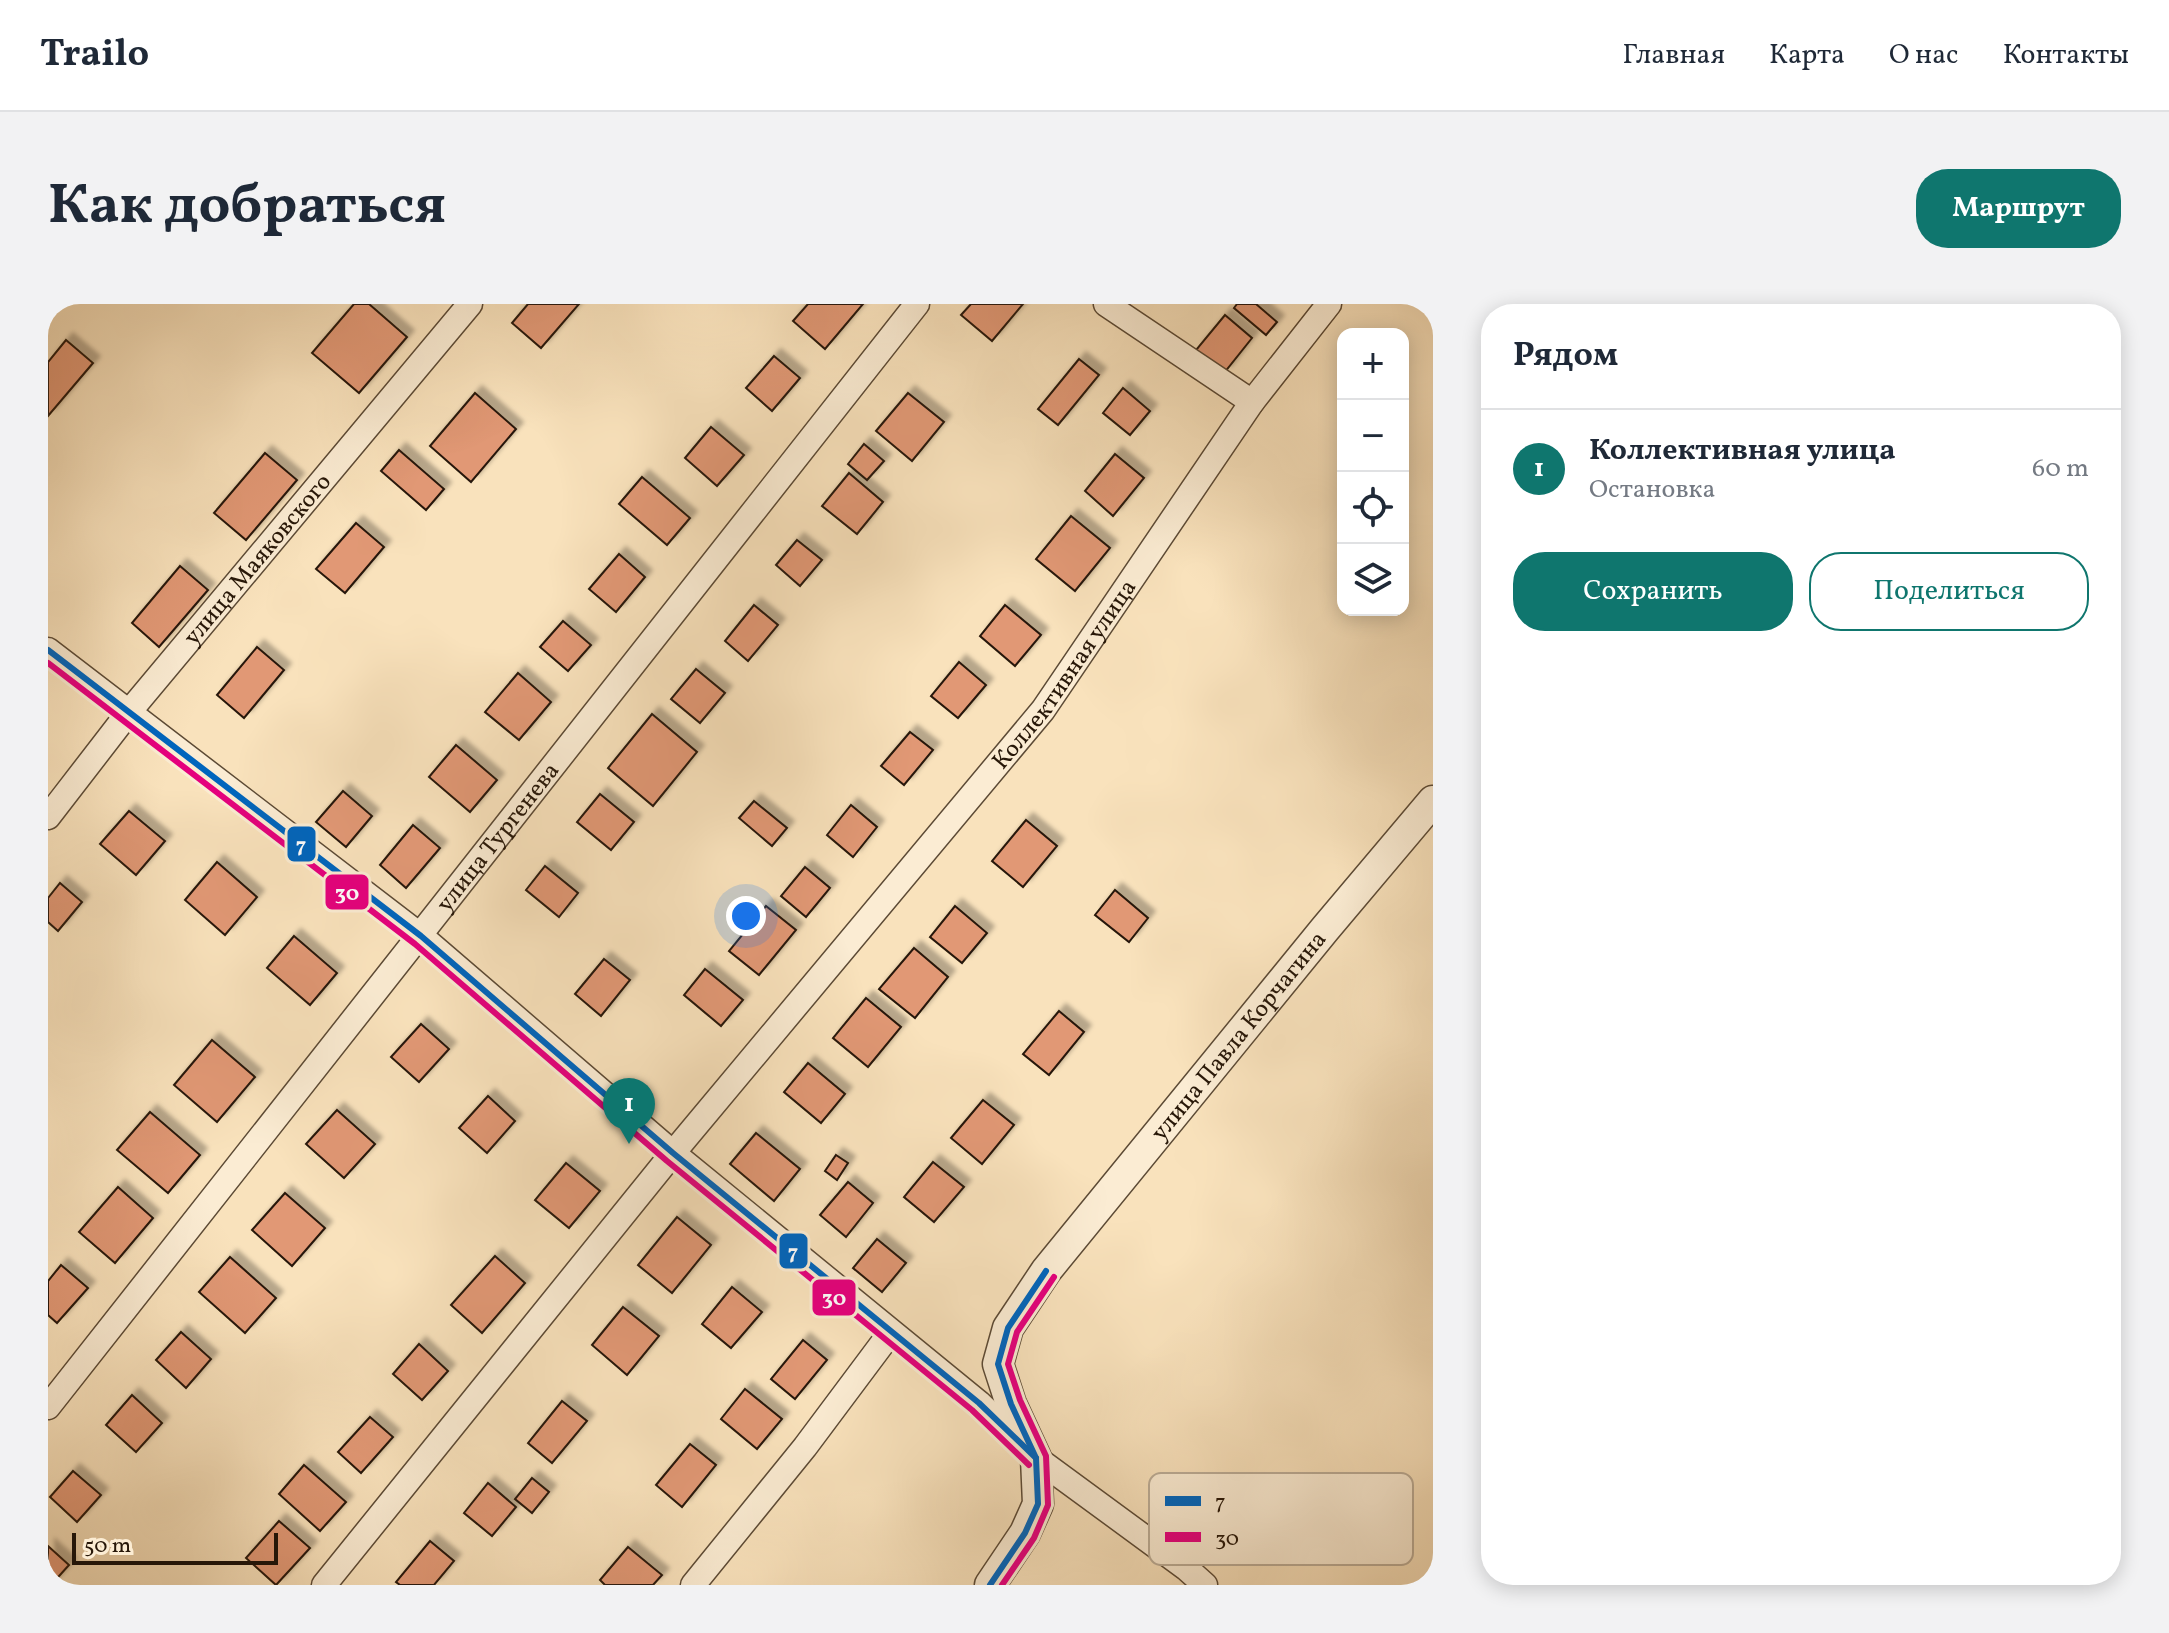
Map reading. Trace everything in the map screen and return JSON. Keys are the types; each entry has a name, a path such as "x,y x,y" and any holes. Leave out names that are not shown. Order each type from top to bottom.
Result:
{"street":[{"name":"улица Маяковского","path":"48,817 129,712 470,304"},
{"name":"улица Тургенева","path":"48,1407 917,304"},
{"path":"1106,304 1252,402"},
{"name":"Коллективная улица","path":"324,1585 673,1153 1043,710 1252,402 1329,304"},
{"path":"48,650 421,936 673,1153 979,1403 1036,1458 1149,1541"},
{"name":"улица Павла Корчагина","path":"1036,1458 1011,1404 998,1364 1008,1328 1046,1271 1433,801"},
{"path":"693,1585 805,1447 891,1332"},
{"path":"990,1585 1025,1533 1038,1504 1036,1458"},
{"path":"1182,1565 1205,1585"}],"building":[{"path":"354,304 369,304 407,337 359,393 312,353"},
{"path":"528,304 579,304 541,348 512,323"},
{"path":"808,304 863,304 825,349 793,321"},
{"path":"971,304 1023,304 992,341 961,315"},
{"path":"1237,304 1256,304 1277,322 1266,335 1234,308"},
{"path":"1225,315 1252,338 1224,373 1196,350"},
{"path":"66,340 93,363 48,416 48,362"},
{"path":"774,356 800,378 772,411 746,388"},
{"path":"1079,359 1099,375 1058,425 1038,409"},
{"path":"1123,388 1150,411 1130,435 1103,413"},
{"path":"475,393 516,429 471,482 430,446"},
{"path":"908,393 944,422 912,461 876,431"},
{"path":"711,427 744,455 717,486 685,458"},
{"path":"864,444 884,461 867,480 848,464"},
{"path":"399,450 444,489 426,510 381,471"},
{"path":"265,453 297,480 246,540 214,513"},
{"path":"1115,454 1144,478 1113,516 1085,491"},
{"path":"849,473 883,502 857,534 822,506"},
{"path":"642,477 690,518 667,545 619,504"},
{"path":"1071,516 1110,548 1075,591 1036,559"},
{"path":"356,523 384,547 345,593 316,569"},
{"path":"797,540 822,560 800,586 776,565"},
{"path":"619,554 645,577 616,612 589,589"},
{"path":"180,566 208,590 159,647 132,623"},
{"path":"754,605 778,625 748,661 725,641"},
{"path":"1005,605 1041,635 1015,666 980,636"},
{"path":"563,621 591,645 568,671 540,647"},
{"path":"257,647 284,670 244,718 217,695"},
{"path":"959,662 986,685 958,718 931,696"},
{"path":"696,669 725,693 700,723 671,699"},
{"path":"518,673 551,702 519,740 485,712"},
{"path":"652,714 697,752 653,806 608,768"},
{"path":"910,732 933,750 904,785 881,766"},
{"path":"456,745 497,780 470,812 429,777"},
{"path":"343,791 372,816 346,847 316,822"},
{"path":"600,794 634,822 611,850 577,822"},
{"path":"754,801 787,828 772,846 739,818"},
{"path":"851,805 877,827 853,857 827,835"},
{"path":"129,811 165,841 136,875 100,844"},
{"path":"1026,820 1057,846 1023,887 992,861"},
{"path":"413,825 440,848 406,888 380,865"},
{"path":"217,862 257,897 225,935 185,900"},
{"path":"545,866 578,893 559,917 526,890"},
{"path":"805,867 830,888 806,917 781,896"},
{"path":"60,883 82,902 58,931 48,922 48,898"},
{"path":"1115,890 1148,918 1129,942 1095,915"},
{"path":"766,906 796,930 759,975 729,951"},
{"path":"955,906 987,933 962,963 930,937"},
{"path":"294,936 337,973 310,1005 267,968"},
{"path":"914,948 948,977 915,1018 879,989"},
{"path":"604,959 630,980 601,1016 575,994"},
{"path":"705,969 743,1000 721,1026 684,995"},
{"path":"866,998 901,1027 868,1067 833,1038"},
{"path":"1059,1011 1084,1032 1049,1075 1023,1054"},
{"path":"421,1024 449,1049 419,1082 391,1057"},
{"path":"212,1040 255,1077 217,1122 174,1085"},
{"path":"808,1063 845,1094 821,1123 784,1092"},
{"path":"488,1096 515,1121 487,1153 459,1128"},
{"path":"983,1100 1014,1125 982,1164 951,1138"},
{"path":"337,1110 375,1144 344,1178 306,1144"},
{"path":"150,1112 200,1155 168,1193 117,1150"},
{"path":"756,1133 800,1169 774,1201 730,1164"},
{"path":"836,1155 848,1163 837,1180 825,1171"},
{"path":"933,1162 964,1187 934,1222 904,1197"},
{"path":"566,1163 600,1191 569,1228 535,1200"},
{"path":"848,1182 873,1203 846,1237 820,1215"},
{"path":"118,1187 153,1218 115,1263 79,1232"},
{"path":"285,1193 325,1228 292,1266 252,1230"},
{"path":"677,1217 711,1245 672,1293 638,1265"},
{"path":"877,1239 906,1263 882,1292 853,1268"},
{"path":"495,1256 525,1283 482,1333 451,1305"},
{"path":"230,1257 276,1298 245,1333 199,1292"},
{"path":"61,1265 88,1288 57,1323 48,1315 48,1281"},
{"path":"732,1287 762,1312 731,1348 702,1324"},
{"path":"623,1307 659,1336 627,1375 592,1345"},
{"path":"181,1332 211,1359 186,1388 156,1360"},
{"path":"803,1340 827,1360 795,1399 771,1379"},
{"path":"419,1344 448,1371 422,1400 393,1374"},
{"path":"745,1389 782,1419 757,1449 721,1419"},
{"path":"132,1395 162,1423 136,1452 106,1425"},
{"path":"562,1401 587,1421 552,1463 528,1443"},
{"path":"370,1417 393,1437 361,1473 338,1452"},
{"path":"690,1444 716,1465 682,1507 656,1485"},
{"path":"304,1465 346,1502 320,1531 279,1494"},
{"path":"73,1471 101,1495 77,1522 50,1497"},
{"path":"532,1478 549,1492 532,1513 515,1499"},
{"path":"488,1483 516,1507 492,1536 464,1513"},
{"path":"279,1521 310,1548 276,1585 246,1558"},
{"path":"430,1541 454,1561 434,1585 400,1585 396,1582"},
{"path":"48,1546 69,1565 51,1585 48,1585"},
{"path":"628,1547 662,1575 653,1585 605,1585 600,1580"}],"transit line":[{"name":"7","path":"48,650 421,936 673,1153 979,1403 1036,1458"},
{"name":"30","path":"48,663 415,944 667,1161 972,1410 1029,1465"},
{"name":"7","path":"990,1585 1025,1533 1038,1504 1036,1458 1011,1404 998,1364 1008,1328 1046,1271"},
{"name":"30","path":"1002,1585 1034,1538 1048,1505 1046,1456 1020,1400 1008,1364 1017,1332 1054,1277"}],"place":[{"name":"Коллективная улица","path":"629,1144"}]}
